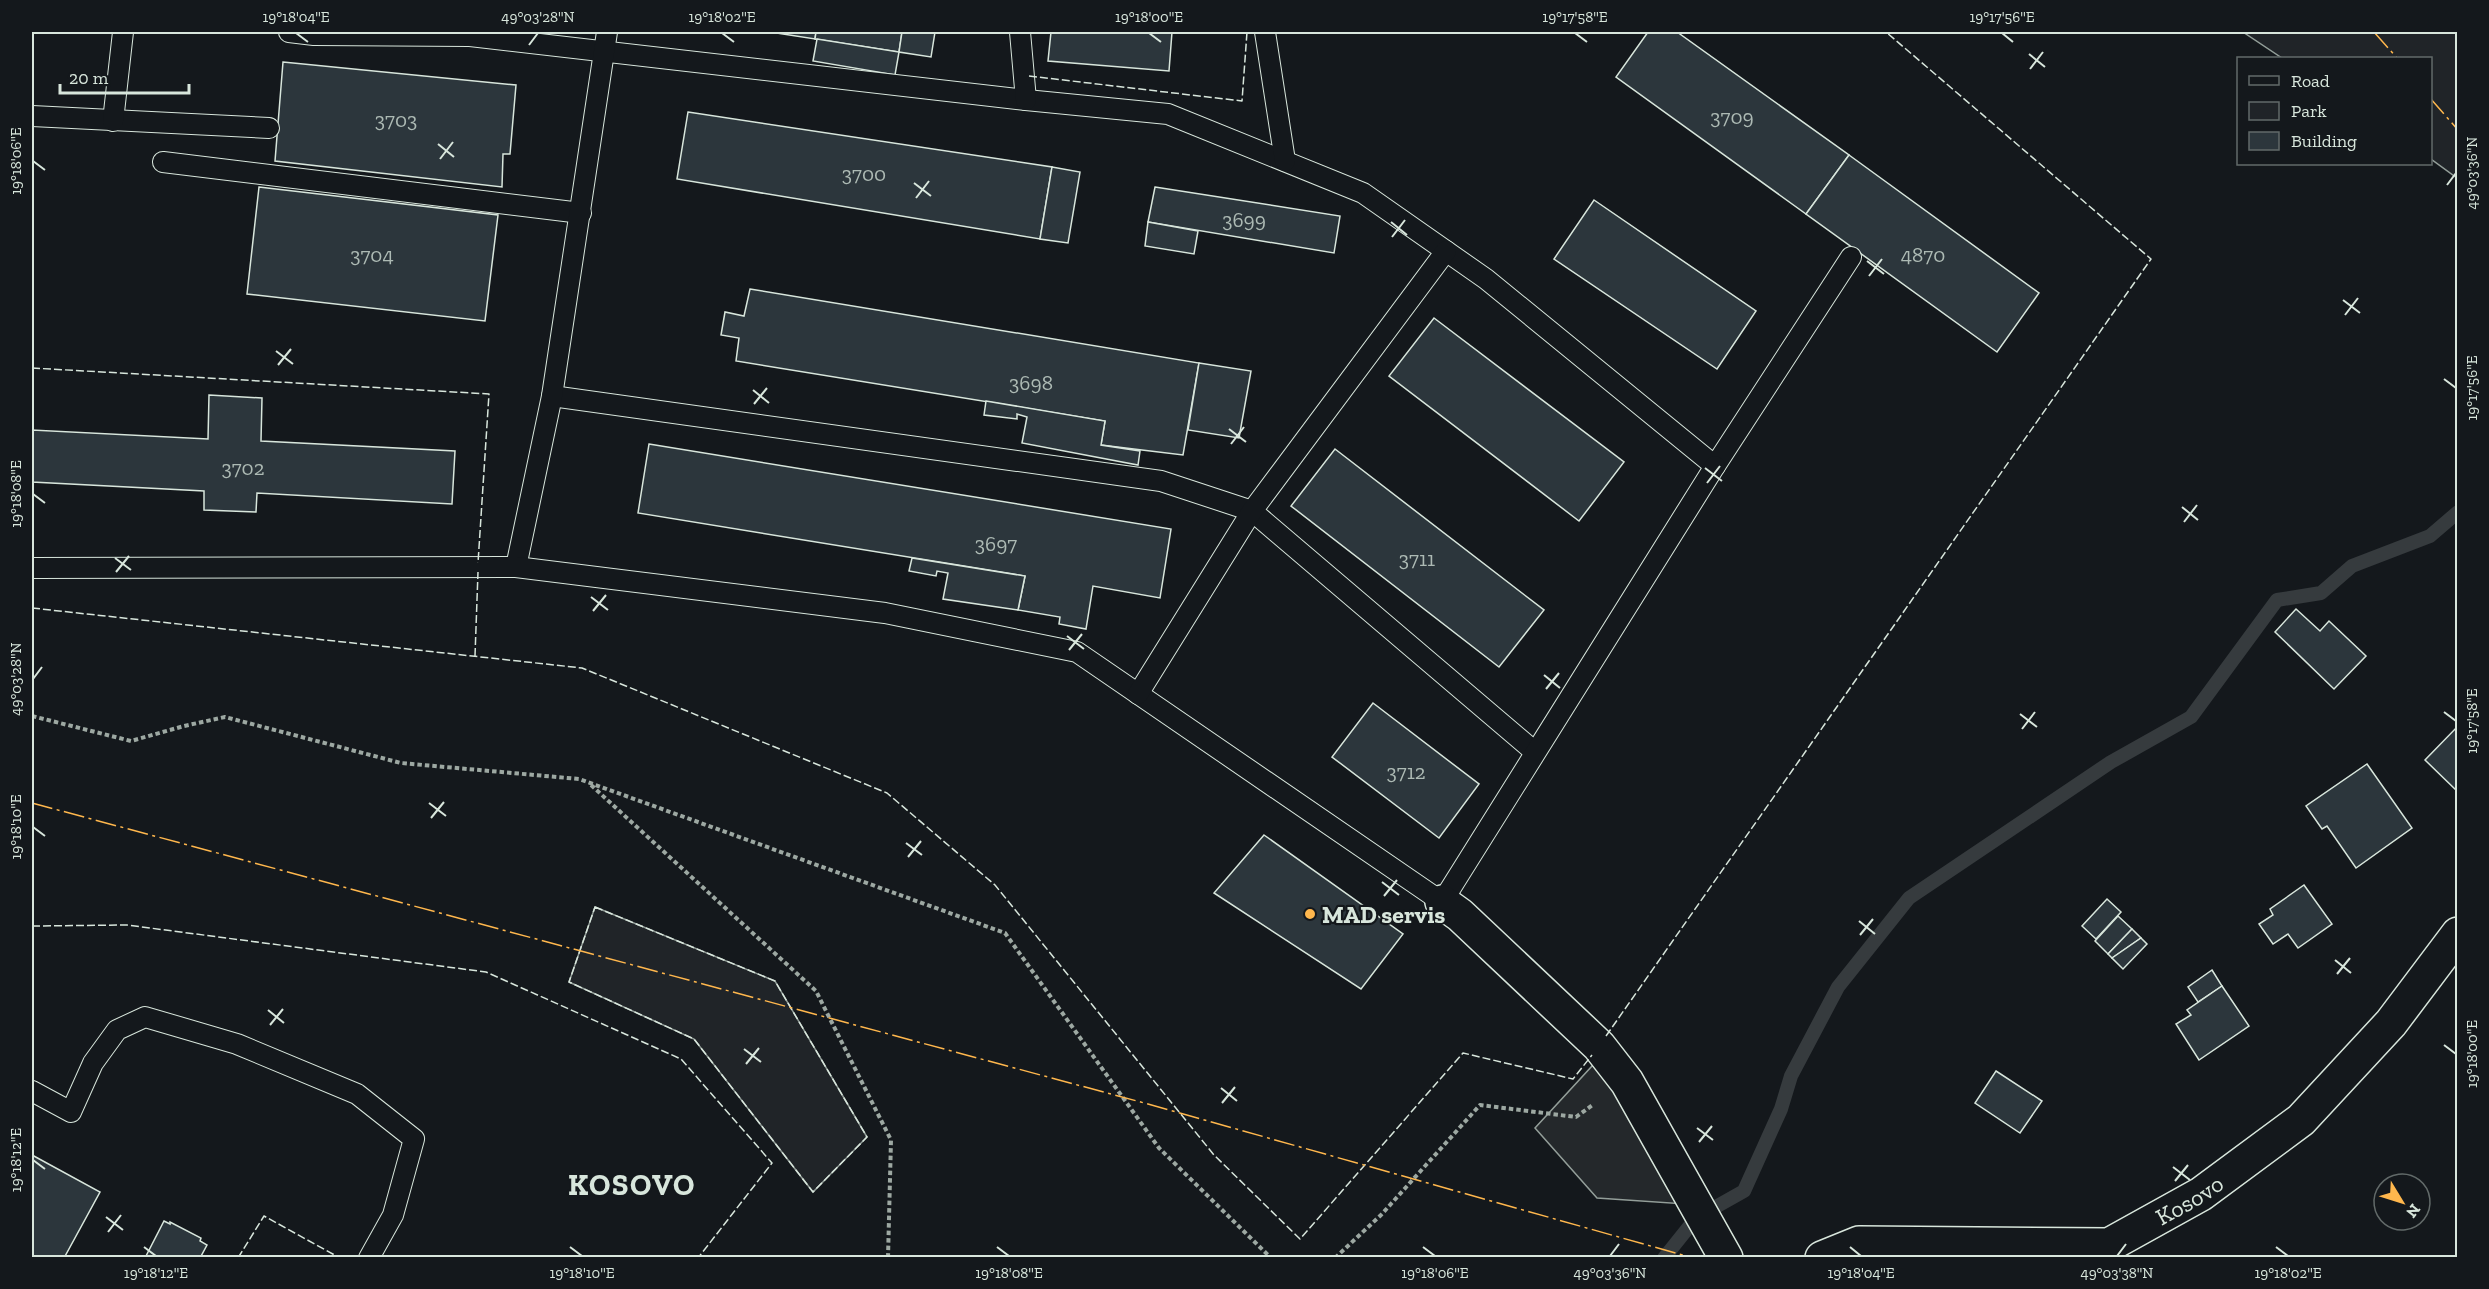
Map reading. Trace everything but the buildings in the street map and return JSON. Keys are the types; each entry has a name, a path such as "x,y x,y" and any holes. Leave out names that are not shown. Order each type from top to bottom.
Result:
{"street":[{"path":"1442,902 1460,915 1599,1046 1627,1082 1726,1257"},
{"name":"Kosovo","path":"1822,1257 1859,1243 2109,1245 2202,1194 2301,1120 2391,1023 2457,934"}],"lane":[{"path":"113,121 123,32"},
{"path":"288,32 470,36 1026,100 1168,114 1363,193 1486,279 1715,466"},
{"path":"516,567 552,396 606,52 607,32"},
{"path":"1020,32 1026,100"},
{"path":"1265,32 1284,161"},
{"path":"32,116 269,128"},
{"path":"163,162 580,213"},
{"path":"1138,694 1252,511 1446,250"},
{"path":"32,568 516,567 885,613 1077,652 1442,902 1715,466 1851,257"},
{"path":"552,396 1161,481 1252,511 1535,752"},
{"path":"32,1091 70,1112 93,1063 117,1030 145,1017 237,1044 357,1094 414,1139 393,1215 369,1257"}],"path":[{"path":"32,716 130,741 225,717 401,763 579,779 1005,933 1159,1148 1270,1257"},
{"path":"588,782 816,991 891,1140 888,1257"},
{"path":"1335,1257 1381,1215 1480,1105 1576,1117 1627,1082"}],"green space":[{"path":"2243,32 2457,32 2457,178 2432,160 2432,57 2280,57"},
{"path":"595,907 775,981 867,1137 813,1192 694,1039 569,982"}],"shaded area":[{"path":"1593,1065 1631,1110 1685,1204 1597,1198 1535,1128"}],"waterway":[{"path":"1664,1258 1696,1218 1744,1191 1781,1109 1791,1076 1838,987 1909,898 2111,762 2191,717 2277,600 2321,593 2352,566 2430,536 2458,512"}],"fence":[{"path":"1029,76 1242,101 1247,32"},
{"path":"1606,1036 2151,259 1886,32"},
{"path":"32,368 489,394 478,563"},
{"path":"475,656 478,572"},
{"path":"32,608 582,668 887,793 995,885 1214,1155 1300,1239 1463,1053 1573,1079 1592,1055"},
{"path":"595,907 775,981 867,1137 813,1192 694,1039 569,982 595,907"},
{"path":"32,926 127,925 486,972 681,1059 772,1163 698,1258"},
{"path":"238,1258 264,1216 340,1258"}],"power":[{"path":"2374,32 2396,57"},
{"path":"2432,100 2458,130"},
{"path":"32,803 1148,1104 1693,1258"}],"place":[{"name":"MAD servis","path":"1310,914"}],"district":[{"name":"KOSOVO","path":"632,1185"}]}
